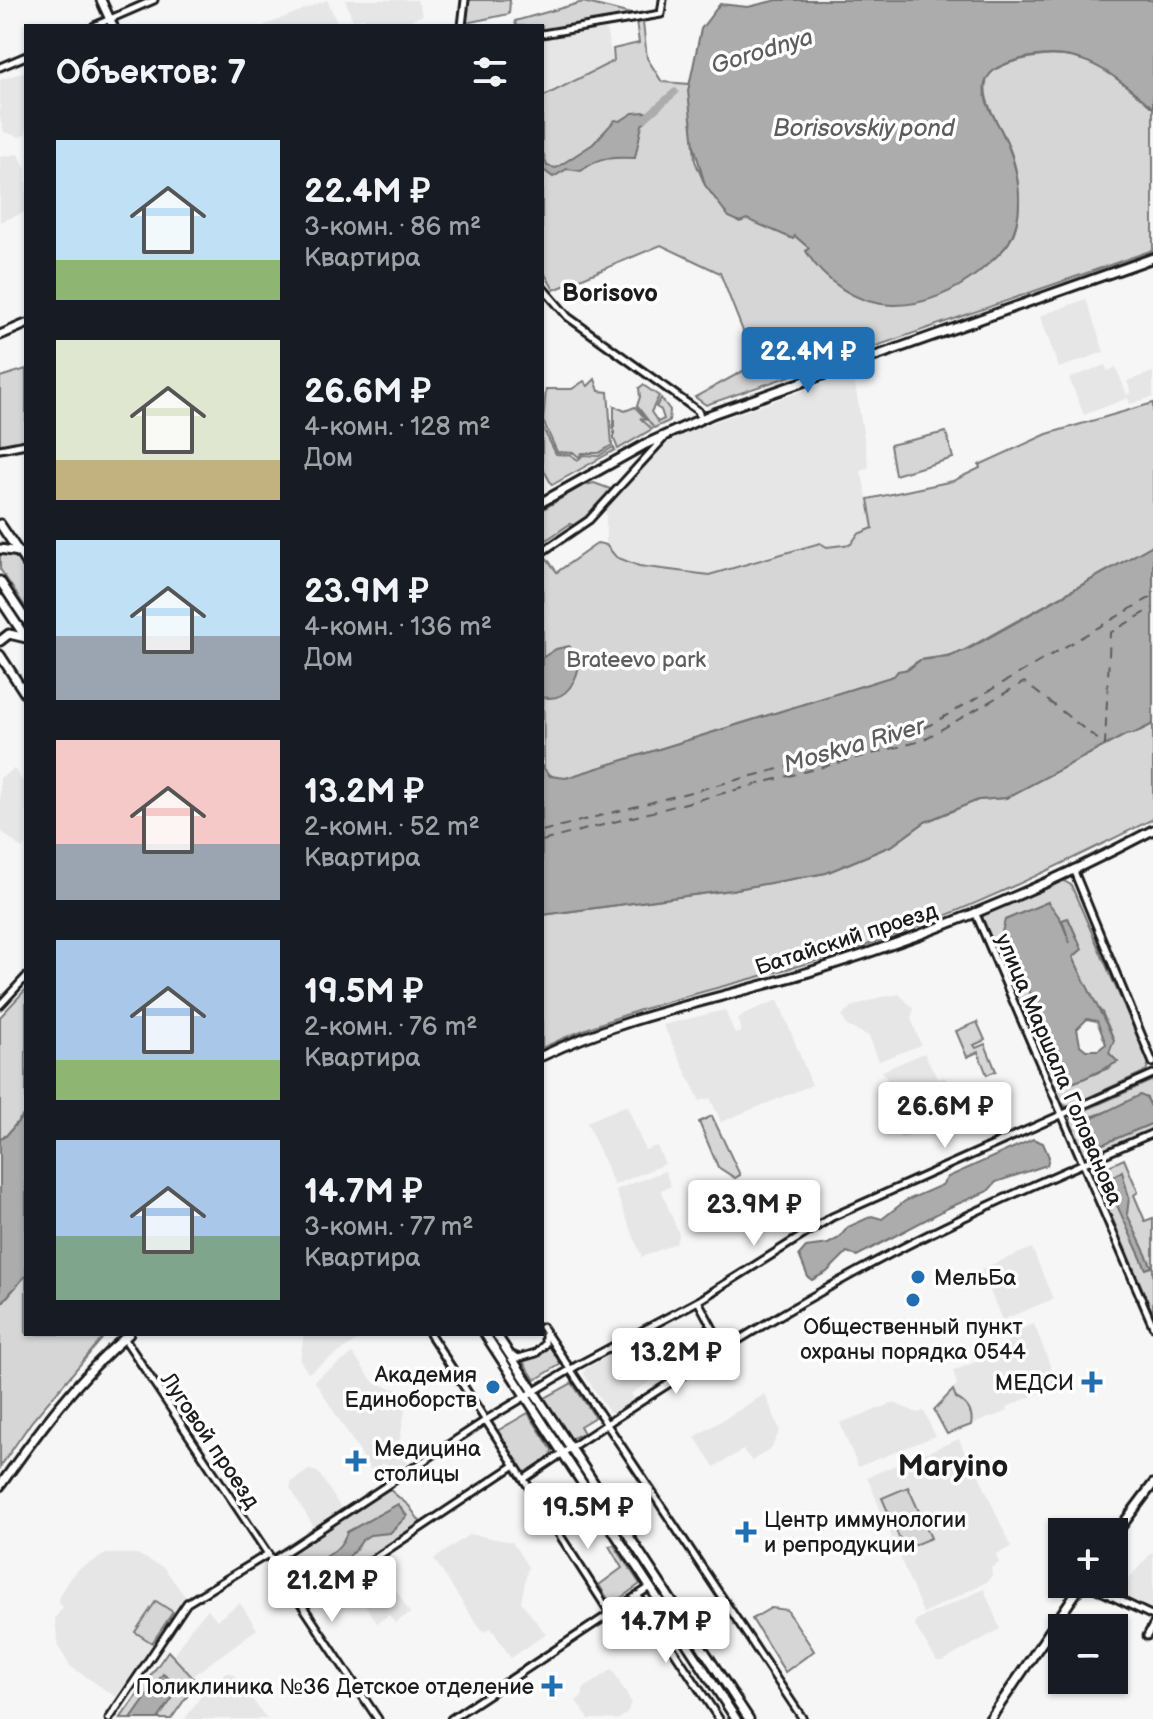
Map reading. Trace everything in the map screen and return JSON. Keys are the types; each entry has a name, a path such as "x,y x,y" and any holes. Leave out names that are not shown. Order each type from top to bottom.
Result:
{"main road":[{"path":"101,0 111,22"},
{"path":"544,501 636,449 701,419 1153,258"},
{"path":"0,335 24,325"},
{"path":"0,524 24,560"},
{"path":"0,549 19,552"},
{"path":"0,581 24,617"},
{"path":"0,599 24,635"},
{"path":"0,641 14,633 24,637"},
{"path":"0,656 24,692"},
{"name":"Батайский проезд","path":"544,1055 611,1027 853,958 975,912 1153,830"},
{"path":"0,1486 56,1410 126,1336"},
{"path":"486,1336 736,1719"},
{"path":"497,1336 749,1719"},
{"path":"1128,1518 1153,1484"},
{"path":"990,1719 1074,1598"}],"street":[{"path":"111,22 154,0"},
{"path":"462,24 465,0"},
{"path":"544,34 661,14 663,0"},
{"path":"0,67 24,57"},
{"path":"544,289 568,317 698,411 701,419"},
{"path":"544,551 589,520 668,433"},
{"path":"0,449 24,444"},
{"path":"641,461 648,448 646,444"},
{"path":"636,449 641,461"},
{"path":"1073,869 1153,1063"},
{"name":"улица Маршала Голованова","path":"975,912 1153,1326"},
{"path":"0,1005 24,979"},
{"path":"272,1561 525,1396 698,1301 832,1217 1153,1074"},
{"path":"524,1479 724,1349 890,1254 1153,1133"},
{"path":"698,1301 724,1349"},
{"path":"544,1330 803,1719"},
{"path":"508,1352 519,1358 532,1356 545,1344 544,1330"},
{"name":"Луговой проезд","path":"126,1336 378,1719"},
{"path":"431,1336 610,1613"},
{"path":"303,1606 515,1465"},
{"path":"109,1719 187,1603 268,1554"},
{"path":"451,1719 650,1587"},
{"path":"637,1595 719,1719"},
{"path":"1114,1598 1153,1616"},
{"path":"1147,1636 1153,1625"}],"shaded area":[{"path":"327,0 338,24 268,24"},
{"path":"345,0 417,0 423,15 401,24 366,24 363,17 353,21"},
{"path":"606,29 613,61 544,94 544,39"},
{"path":"24,72 24,135 20,137 4,132 0,118 0,80"},
{"path":"19,154 24,165 24,213 0,222 0,157"},
{"path":"1086,299 1104,352 1059,368 1040,316"},
{"path":"1105,365 1108,371 1116,367 1127,395 1131,392 1127,381 1153,372 1153,397 1130,404 1128,398 1084,415 1069,378"},
{"path":"853,373 869,467 861,471 874,528 858,534 851,544 827,547 820,543 709,575 639,566 616,557 606,545 606,509 649,458 674,436"},
{"path":"14,769 24,783 22,849 0,830 0,778"},
{"path":"899,994 914,1009 911,1018 921,1045 879,1061 869,1036 847,1026 842,1016 851,1007"},
{"path":"778,1000 812,1085 721,1122 710,1098 700,1101 663,1025 725,1010 735,1034 741,1032 738,1020 743,1014"},
{"path":"924,1053 938,1079 944,1077 949,1081 952,1094 947,1106 929,1123 899,1138 890,1120 900,1099 882,1071"},
{"path":"627,1105 645,1150 657,1146 665,1164 614,1185 587,1122"},
{"path":"665,1171 671,1186 661,1190 679,1234 676,1243 642,1257 615,1190"},
{"path":"1032,1248 1053,1299 1002,1320 981,1269"},
{"path":"1034,1324 1058,1385 1007,1407 1008,1411 947,1434 934,1410 957,1384 953,1371 1003,1351 1007,1340 1018,1335 1020,1329"},
{"path":"661,1326 687,1366 673,1375 668,1369 631,1394 633,1400 614,1413 609,1412 584,1374 585,1369"},
{"path":"304,1336 358,1336 358,1340 308,1373 300,1360"},
{"path":"353,1354 374,1383 403,1391 407,1399 399,1445 408,1447 409,1459 402,1470 381,1463 380,1471 373,1473 314,1380"},
{"path":"765,1394 780,1430 772,1447 752,1461 743,1450 714,1467 695,1437"},
{"path":"894,1403 918,1413 924,1411 935,1436 858,1467 840,1423"},
{"path":"959,1439 1011,1547 996,1554 999,1563 991,1568 992,1575 987,1582 923,1613 867,1477"},
{"path":"309,1470 318,1472 343,1511 315,1529 290,1488 292,1481"},
{"path":"470,1534 512,1542 528,1567 521,1602 546,1634 511,1658 491,1628 484,1632 469,1613 434,1559"},
{"path":"1153,1551 1153,1609 1128,1597 1128,1579"},
{"path":"106,1554 137,1554 164,1568 187,1599 116,1697 70,1666 58,1646 55,1618 63,1607 58,1602 60,1594 70,1578 77,1570"},
{"path":"379,1563 410,1613 395,1623 389,1615 377,1623 350,1582"},
{"path":"984,1589 1000,1629 943,1661 937,1661 915,1626 916,1620"},
{"path":"240,1603 257,1629 191,1677 173,1656 191,1628 208,1609 217,1620"},
{"path":"612,1669 631,1702 627,1713 619,1719 589,1719 576,1701 583,1695 583,1689"},
{"path":"226,1672 233,1674 267,1719 185,1719 201,1696"}],"green space":[{"path":"468,0 510,0 509,14 466,23"},
{"path":"583,2 639,16 544,32 544,24 516,24 515,21"},
{"path":"636,21 643,23 647,58 662,82 690,84 695,161 705,185 747,219 795,236 809,248 971,278 1008,244 1014,233 1019,208 1011,153 987,100 985,91 989,74 1010,63 1045,56 1080,59 1095,65 1153,108 1153,250 706,405 695,397 756,364 720,273 661,245 554,290 544,272 544,96 614,61 613,49 639,43"},
{"path":"24,370 24,440 0,445 0,377"},
{"path":"595,379 599,391 608,392 612,445 599,453 582,453 579,457 574,453 557,452 544,423 546,389 572,389 584,381 588,386"},
{"path":"643,385 659,396 651,412 658,422 664,419 661,410 656,407 661,398 670,410 669,421 654,428 637,406 639,388"},
{"name":"Brateevo park","path":"1153,403 1153,545 961,652 921,660 894,676 566,778 558,779 544,771 544,555 557,572 598,543 606,545 616,557 639,566 709,575 820,543 827,547 851,544 858,534 873,528 868,499 953,481 980,468 979,465 1047,434"},
{"path":"614,406 625,411 635,407 647,420 640,418 652,429 618,449 614,439"},
{"path":"544,430 556,454 571,455 578,460 583,455 599,456 613,447 615,450 552,485 544,471"},
{"path":"946,432 953,458 895,475 890,445"},
{"path":"594,483 613,490 589,516 575,526 570,524 544,542 544,509 582,486"},
{"path":"0,552 18,555 24,566 24,605 0,569"},
{"path":"1153,724 1153,819 1038,875 882,940 615,1018 544,1047 544,915 731,890 826,873 893,845 925,822 978,800 1006,798 1127,734"},
{"path":"1062,880 1071,885 1149,1063 1146,1071 1068,1107 1061,1104 982,918 985,913","holes":["1048,902 1069,943 1068,918 1082,949 1073,957 1094,1005 1102,1012 1114,1040 1109,1051 1111,1067 1072,1083 1027,997 1031,995 1019,971 1005,952 1005,920"]},
{"path":"24,991 24,1114 6,1136 0,1138 0,1017"},
{"path":"977,1022 985,1040 974,1045 976,1048 985,1044 996,1071 987,1075 978,1052 967,1057 956,1031"},
{"path":"1153,1080 1153,1112 1147,1098 1081,1120 1093,1148 1153,1123 1153,1131 1090,1158 1085,1156 1070,1122 1072,1116"},
{"path":"712,1116 740,1175 735,1178 718,1167 699,1122"},
{"path":"1124,1159 1138,1192 1134,1195 1145,1221 1153,1218 1153,1314 1093,1173","holes":["1108,1181 1125,1186 1128,1218 1146,1269"]},
{"path":"24,1277 24,1336 104,1336 32,1421 0,1467 0,1305"},
{"path":"548,1344 561,1364 535,1380 522,1360 541,1353"},
{"path":"572,1383 595,1417 580,1426 584,1433 570,1439 543,1399"},
{"path":"953,1390 956,1398 969,1409 972,1420 971,1425 947,1434 934,1410"},
{"path":"528,1413 552,1450 551,1456 527,1472 522,1471 497,1431"},
{"path":"908,1487 931,1538 904,1549 882,1498"},
{"path":"389,1489 409,1506 421,1523 313,1595 287,1556"},
{"path":"614,1545 640,1584 615,1602 608,1599 599,1585 622,1568 609,1546"},
{"path":"156,1601 173,1612 152,1643 135,1632"},
{"path":"771,1608 787,1610 814,1651 785,1672 752,1619"},
{"path":"168,1651 197,1682 171,1719 120,1719"}],"water":[{"name":"Borisovskiy pond","path":"777,0 1153,0 1153,108 1105,71 1072,57 1034,56 995,70 985,84 985,96 1007,142 1018,185 1018,215 1009,242 979,272 940,296 918,303 895,305 868,301 832,282 813,262 806,251 809,248 795,236 793,239 747,219 740,222 729,217 705,185 694,146 688,91 701,29 720,4 748,7"},
{"path":"633,113 651,115 642,125 635,158 607,159 581,171 567,169 553,177 544,170 544,156 547,166 556,168 593,144 615,120 620,121"},
{"name":"Moskva River","path":"1153,545 1153,724 1127,734 1006,798 978,800 925,822 893,845 826,873 731,890 544,915 544,768 550,776 566,778 894,676 920,660 949,657"},
{"path":"569,646 580,659 577,674 564,693 544,697 544,657"},
{"path":"1048,902 1060,918 1070,943 1062,920 1068,918 1082,949 1073,957 1114,1040 1109,1053 1118,1062 1072,1083 1063,1080 1026,998 1031,994 1000,940 1005,920","holes":["1087,1019 1097,1021 1106,1044 1098,1050 1086,1050 1080,1045 1077,1029"]},
{"path":"1140,1095 1147,1098 1153,1112 1153,1123 1096,1147 1089,1146 1081,1127 1082,1119 1089,1116 1091,1119"},
{"path":"24,1114 24,1277 0,1305 0,1138 6,1136"},
{"path":"1033,1139 1043,1143 1049,1157 1047,1165 996,1182 988,1191 948,1208 857,1256 847,1252 827,1272 812,1280 808,1277 799,1255 806,1247 828,1244 839,1238 848,1227 872,1216 882,1219 905,1201 942,1185 948,1177"},
{"path":"1122,1171 1129,1198 1127,1214 1152,1267 1146,1269 1110,1190 1108,1181"},
{"path":"398,1504 407,1516 390,1533 370,1535 362,1540 331,1574 320,1570 318,1560 336,1550 347,1532"},
{"path":"163,1674 174,1682 172,1688 176,1693 158,1719 131,1719"}],"waterway":[{"name":"Gorodnya","path":"644,119 675,92"}],"ferry route":[{"path":"544,830 916,733 1153,596"},
{"path":"544,840 921,741 1024,682 1105,745 1110,633 1153,608"}],"place":[{"name":"МельБа","path":"918,1277"},
{"name":"Общественный пункт охраны порядка 0544","path":"913,1300"},
{"name":"МЕДСИ","path":"1092,1382"},
{"name":"Академия Единоборств","path":"493,1387"},
{"name":"Медицина столицы","path":"356,1461"},
{"name":"Центр иммунологии и репродукции","path":"746,1532"},
{"name":"Поликлиника №36 Детское отделение","path":"552,1686"}],"district":[{"name":"Borisovo","path":"610,293"},
{"name":"Maryino","path":"953,1466"}]}
